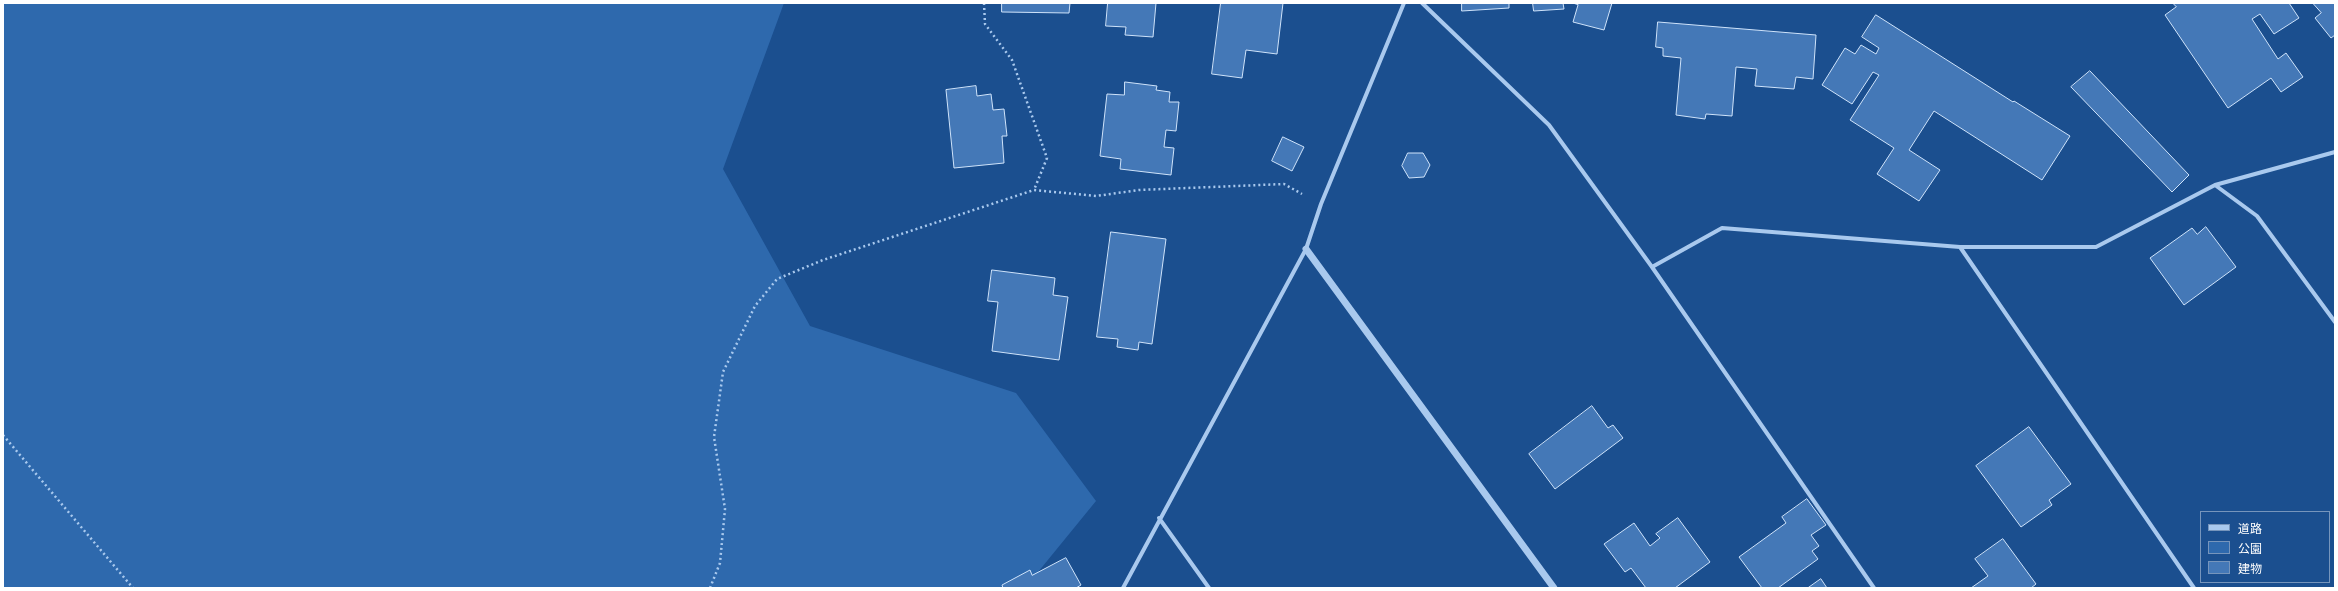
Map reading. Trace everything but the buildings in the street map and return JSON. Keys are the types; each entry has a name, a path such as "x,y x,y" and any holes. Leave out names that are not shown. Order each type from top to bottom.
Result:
{"street":[{"path":"1123,588 1159,518 1306,249 1321,204 1404,3"},
{"path":"1422,3 1549,125 1652,267 1874,588"},
{"path":"1652,267 1722,228 1960,246 2096,248 2215,185 2335,152"},
{"path":"2215,185 2257,216 2335,322"},
{"path":"1960,246 2194,588"},
{"path":"1306,249 1554,588"},
{"path":"1159,518 1209,588"}],"path":[{"path":"984,3 984,24 1012,60 1047,158 1034,190"},
{"path":"710,588 720,563 725,509 714,438 723,372 755,306 777,279 823,260 1034,190 1096,196 1139,190 1284,184 1321,204"},
{"path":"3,436 134,588"}],"green space":[{"path":"3,3 784,3 723,169 810,326 1016,393 1096,501 1025,588 3,588"}]}
